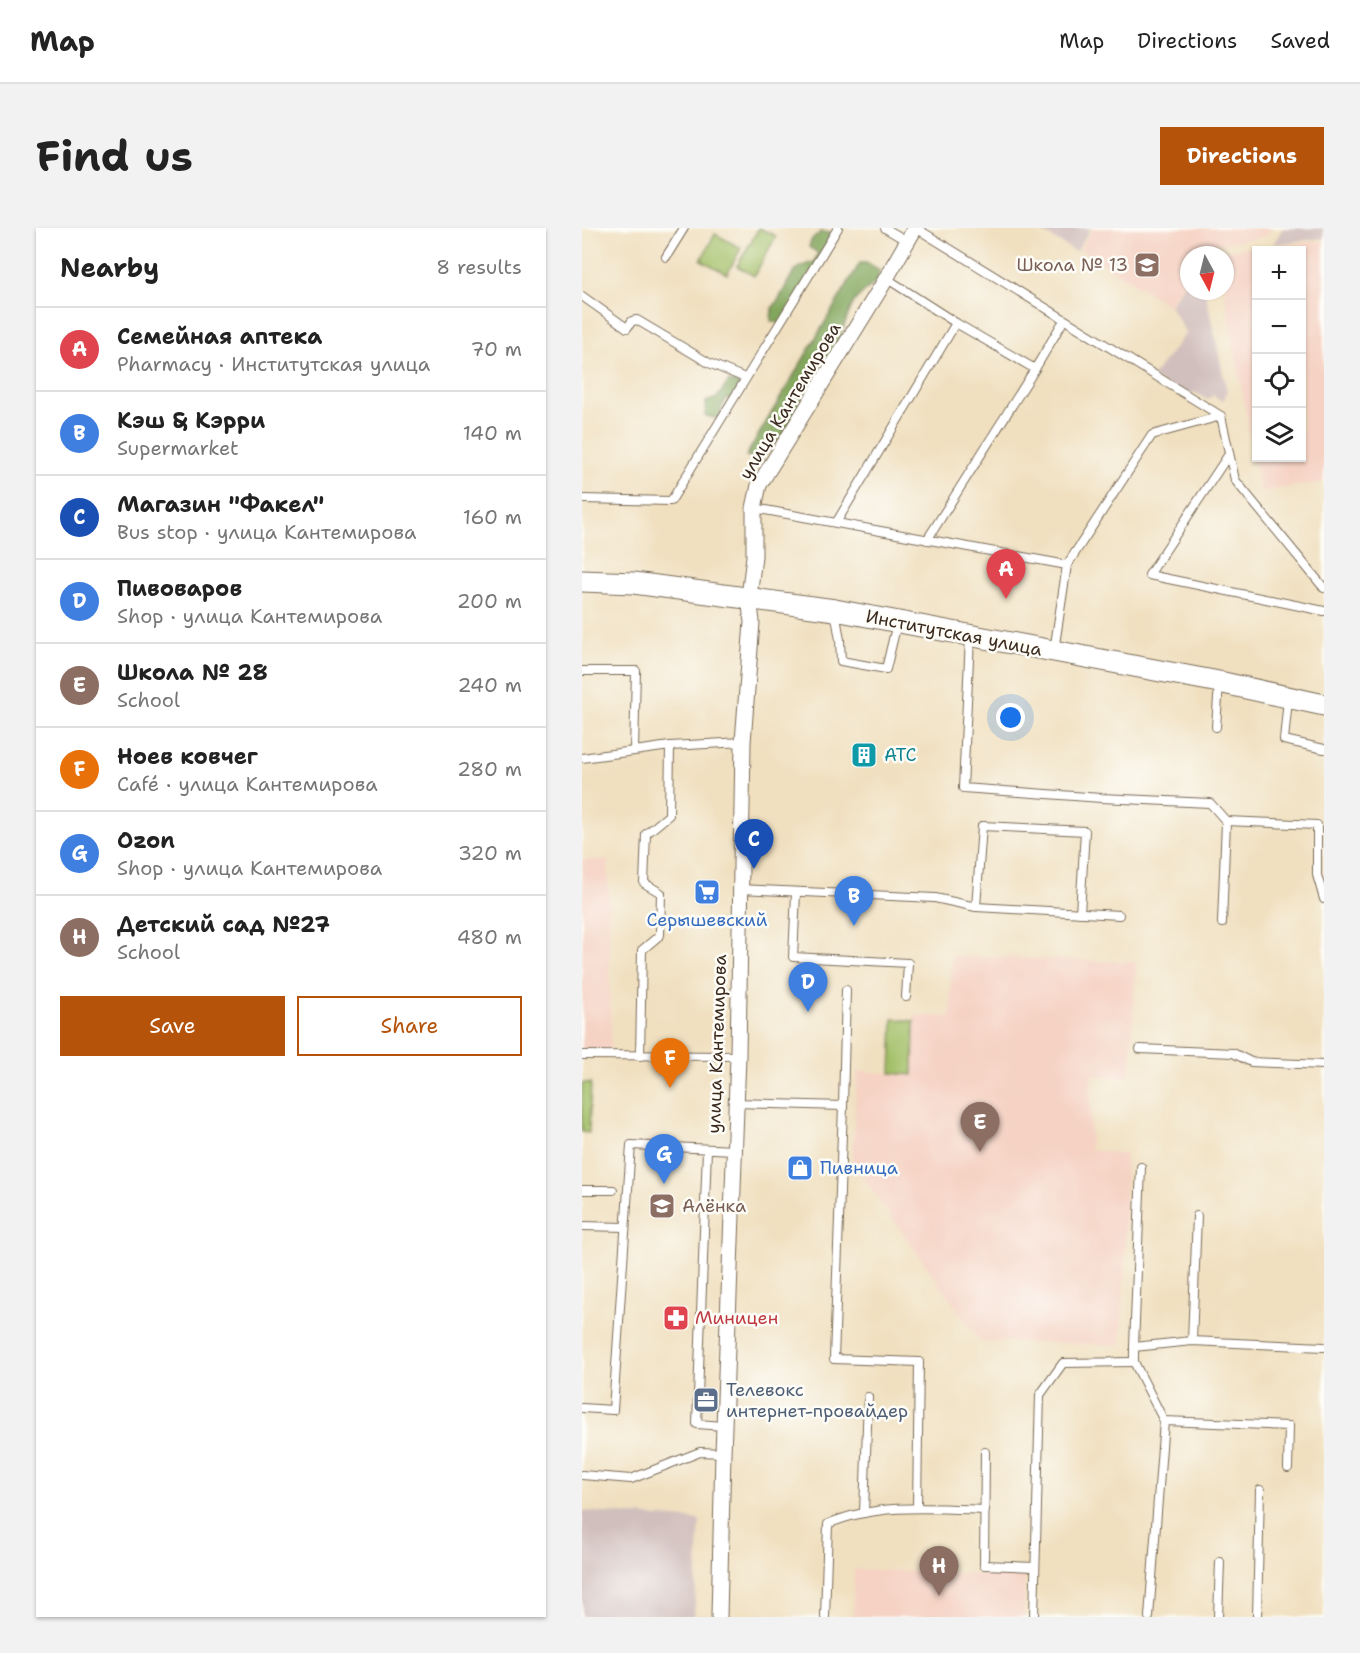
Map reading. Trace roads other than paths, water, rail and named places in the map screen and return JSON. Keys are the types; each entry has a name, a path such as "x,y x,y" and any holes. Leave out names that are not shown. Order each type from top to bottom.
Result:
{"main road":[{"name":"Институтская улица","path":"582,580 634,583 835,610 1219,682 1324,705"}],"street":[{"name":"улица Кантемирова","path":"719,1617 738,1056 743,742 752,622 749,597 754,556 754,508 759,485 916,228"}],"lane":[{"path":"666,257 684,228"},
{"path":"582,498 671,501 838,228"},
{"path":"885,228 907,241"},
{"path":"916,228 1221,416 1234,480 1324,588"},
{"path":"886,278 1035,369"},
{"path":"582,296 627,328 632,321 637,320 709,363 745,378"},
{"path":"836,523 957,323"},
{"path":"927,540 1061,326"},
{"path":"1054,652 1067,565 1152,435 1221,416"},
{"path":"1229,454 1149,575 1324,611"},
{"path":"754,508 1067,565"},
{"path":"835,610 840,640 840,661 886,669 897,622"},
{"path":"970,637 963,788 1210,803 1226,821 1222,923"},
{"path":"582,671 636,671 634,751"},
{"path":"1216,727 1219,682"},
{"path":"1289,698 1284,740 1324,749"},
{"path":"582,758 670,746 743,742"},
{"path":"640,1056 642,950 660,935 661,893 644,882 646,834 669,815 670,746"},
{"path":"1226,821 1317,825 1317,875 1324,899"},
{"path":"976,907 982,826 1085,831 1080,913"},
{"path":"740,890 935,898 976,907 1119,915"},
{"path":"796,893 793,957 908,963 906,997"},
{"path":"846,990 834,1359 919,1362 917,1508"},
{"path":"1140,1049 1233,1053 1251,1062 1324,1065"},
{"path":"582,1055 738,1056"},
{"path":"736,1103 843,1106"},
{"path":"582,1408 613,1410 631,1144 734,1150"},
{"path":"707,1149 697,1424 724,1426"},
{"path":"1141,1167 1134,1362 1164,1421 1149,1617"},
{"path":"582,1190 613,1190"},
{"path":"1192,1341 1197,1216"},
{"path":"582,1226 625,1227"},
{"path":"1134,1347 1192,1341 1324,1347"},
{"path":"1034,1617 1040,1395 1063,1363 1134,1362"},
{"path":"864,1513 868,1397"},
{"path":"1164,1421 1289,1426 1288,1468"},
{"path":"582,1475 631,1479 700,1452 723,1453"},
{"path":"985,1452 984,1565 1035,1567"},
{"path":"1257,1617 1260,1490"},
{"path":"825,1617 828,1524 864,1513 917,1508 985,1510"},
{"path":"1218,1617 1220,1562"}],"place":[{"name":"Школа № 13","path":"1147,265"},
{"name":"Семейная аптека","path":"1006,599"},
{"name":"АТС","path":"864,755"},
{"name":"Магазин \"Факел\"","path":"754,869"},
{"name":"Серышевский","path":"707,892"},
{"name":"Кэш & Кэрри","path":"854,926"},
{"name":"Пивоваров","path":"808,1012"},
{"name":"Ноев ковчег","path":"670,1088"},
{"name":"Школа № 28","path":"980,1152"},
{"name":"Пивница","path":"800,1168"},
{"name":"Ozon","path":"664,1184"},
{"name":"Алёнка","path":"662,1206"},
{"name":"Миницен","path":"676,1318"},
{"name":"Телевокс интернет-провайдер","path":"706,1400"},
{"name":"Детский сад №27","path":"939,1596"}]}
